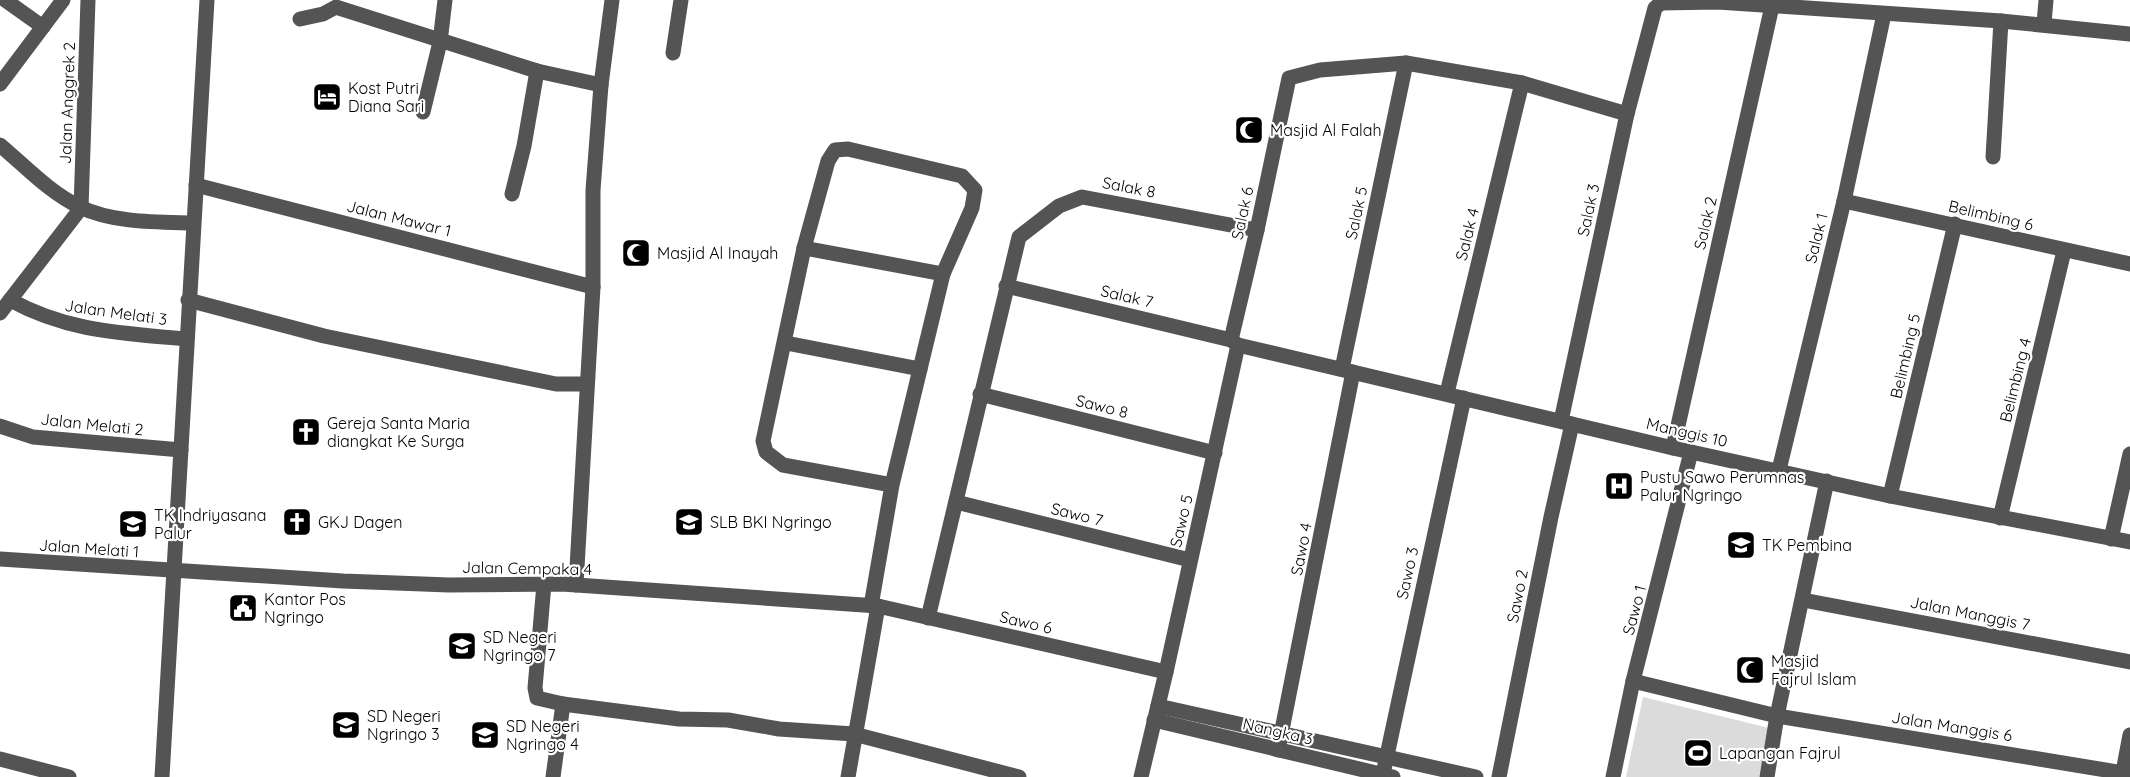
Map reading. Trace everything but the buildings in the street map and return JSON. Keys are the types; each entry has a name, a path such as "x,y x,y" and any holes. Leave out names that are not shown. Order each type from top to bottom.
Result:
{"street":[{"path":"5,0 42,27"},
{"path":"0,84 63,0"},
{"name":"Jalan Anggrek 2","path":"81,208 88,0"},
{"path":"162,777 207,0"},
{"path":"423,112 440,42 445,0"},
{"path":"576,585 593,287 593,190 601,85 612,0"},
{"path":"673,53 681,0"},
{"path":"2044,24 2046,0"},
{"name":"Salak 3","path":"1567,422 1627,114 1654,8 1670,1 1718,1"},
{"path":"1718,1 1884,14 1920,8 2001,21 2130,34"},
{"path":"300,19 323,14 336,3 440,42 537,71 601,85"},
{"name":"Salak 2","path":"1673,448 1772,6"},
{"name":"Salak 1","path":"1779,470 1844,201 1884,14"},
{"path":"1993,157 2001,21"},
{"path":"1406,63 1522,83 1627,114"},
{"name":"Salak 6","path":"1235,342 1289,78 1299,74 1406,63"},
{"name":"Salak 5","path":"1348,371 1406,63"},
{"path":"512,194 524,146 537,71"},
{"name":"Salak 4","path":"1447,393 1522,83"},
{"path":"0,145 57,192 81,208 122,218 193,223"},
{"path":"848,777 892,485 943,274 972,208 975,190 962,176 848,149 835,150 828,161 804,248 786,343 763,441 765,452 783,465 892,485"},
{"name":"Jalan Mawar 1","path":"196,185 593,287"},
{"name":"Salak 8","path":"927,618 1019,237 1059,206 1082,197 1257,230"},
{"name":"Belimbing 6","path":"1844,201 2130,264"},
{"path":"0,314 81,208"},
{"name":"Belimbing 5","path":"1890,496 1955,224"},
{"path":"804,248 943,274"},
{"name":"Belimbing 4","path":"2000,518 2064,250"},
{"name":"Salak 7","path":"1006,286 1235,342"},
{"name":"Jalan Melati 3","path":"10,300 36,314 77,327 186,339"},
{"path":"189,300 324,336 556,384 586,384"},
{"name":"Manggis 10","path":"1235,342 1673,448 1890,496 2130,542"},
{"name":"Sawo 5","path":"1140,777 1167,672 1215,453 1235,342"},
{"path":"786,343 920,369"},
{"name":"Sawo 4","path":"1278,750 1348,371"},
{"name":"Sawo 8","path":"980,394 1215,453"},
{"name":"Sawo 3","path":"1388,776 1388,756 1464,398"},
{"name":"Sawo 2","path":"1499,777 1551,517 1567,422"},
{"name":"Jalan Melati 2","path":"0,426 33,437 181,450"},
{"name":"Sawo 1","path":"1613,777 1633,681 1691,452"},
{"path":"2111,539 2130,454"},
{"path":"1767,777 1777,716 1827,481"},
{"name":"Sawo 7","path":"956,502 1190,561"},
{"name":"Jalan Melati 1","path":"0,559 175,572"},
{"name":"Jalan Cempaka 4","path":"175,572 449,585 576,585 875,606"},
{"path":"544,584 536,694 541,699 679,719 728,720 779,729 854,734 1018,777"},
{"name":"Jalan Manggis 7","path":"1803,600 2130,662"},
{"name":"Sawo 6","path":"875,606 1167,672"},
{"name":"Jalan Manggis 6","path":"1633,681 1777,716 2125,774"},
{"path":"553,777 563,704"},
{"path":"1156,713 1283,732 1476,777"},
{"name":"Nangka 3","path":"1156,713 1278,750 1388,776"},
{"path":"2125,774 2130,735"},
{"path":"0,759 69,777"}],"shaded area":[{"name":"Lapangan Fajrul","path":"1643,697 1769,728 1759,777 1626,777"}],"place":[{"name":"Kost Putri Diana Sari","path":"327,97"},
{"name":"Masjid Al Falah","path":"1249,130"},
{"name":"Masjid Al Inayah","path":"636,253"},
{"name":"Gereja Santa Maria diangkat Ke Surga","path":"306,432"},
{"name":"Pustu Sawo Perumnas Palur Ngringo","path":"1619,486"},
{"name":"GKJ Dagen","path":"297,522"},
{"name":"SLB BKI Ngringo","path":"689,522"},
{"name":"TK Indriyasana Palur","path":"133,524"},
{"name":"TK Pembina","path":"1741,545"},
{"name":"Kantor Pos Ngringo","path":"243,608"},
{"name":"SD Negeri Ngringo 7","path":"462,646"},
{"name":"Masjid Fajrul Islam","path":"1750,670"},
{"name":"SD Negeri Ngringo 3","path":"346,725"},
{"name":"SD Negeri Ngringo 4","path":"485,735"},
{"name":"Lapangan Fajrul","path":"1698,753"}]}
